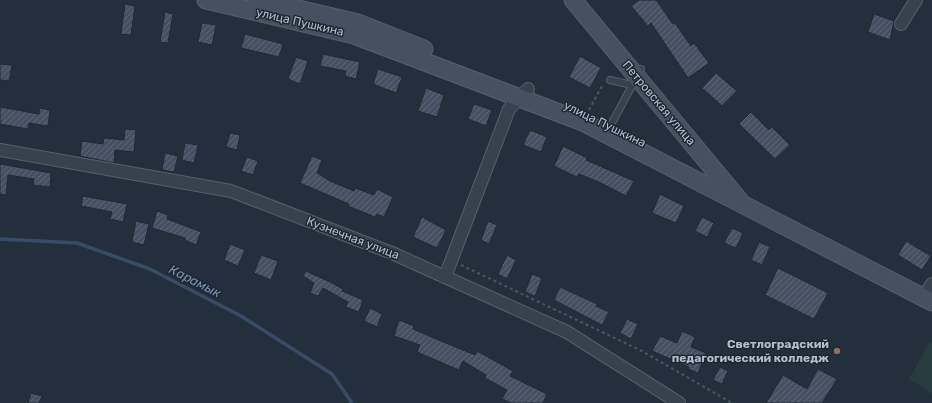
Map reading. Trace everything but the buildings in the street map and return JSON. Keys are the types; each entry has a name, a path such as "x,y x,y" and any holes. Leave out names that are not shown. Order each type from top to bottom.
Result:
{"street":[{"name":"улица Пушкина","path":"206,0 354,35 524,93 588,113 608,130 746,202 931,292"},
{"name":"улица Пушкина","path":"260,0 358,23 524,93 583,122 608,130 730,188 746,202"},
{"name":"Петровская улица","path":"573,0 730,188"},
{"path":"584,0 637,77 746,202"},
{"path":"901,24 916,0"},
{"path":"445,277 509,109 524,93"},
{"name":"Кузнечная улица","path":"0,150 231,191 392,253 567,332 678,403"}],"lane":[{"path":"610,80 637,77"},
{"path":"608,130 637,77"}],"path":[{"path":"588,113 600,87 605,82 610,80"},
{"path":"451,261 642,351 732,403"}],"green space":[{"path":"930,342 932,343 932,393 909,379"}],"waterway":[{"name":"Карамык","path":"0,239 77,243 150,269 241,316 332,374 352,403"}],"place":[{"name":"Светлоградский педагогический колледж","path":"837,351"}]}
